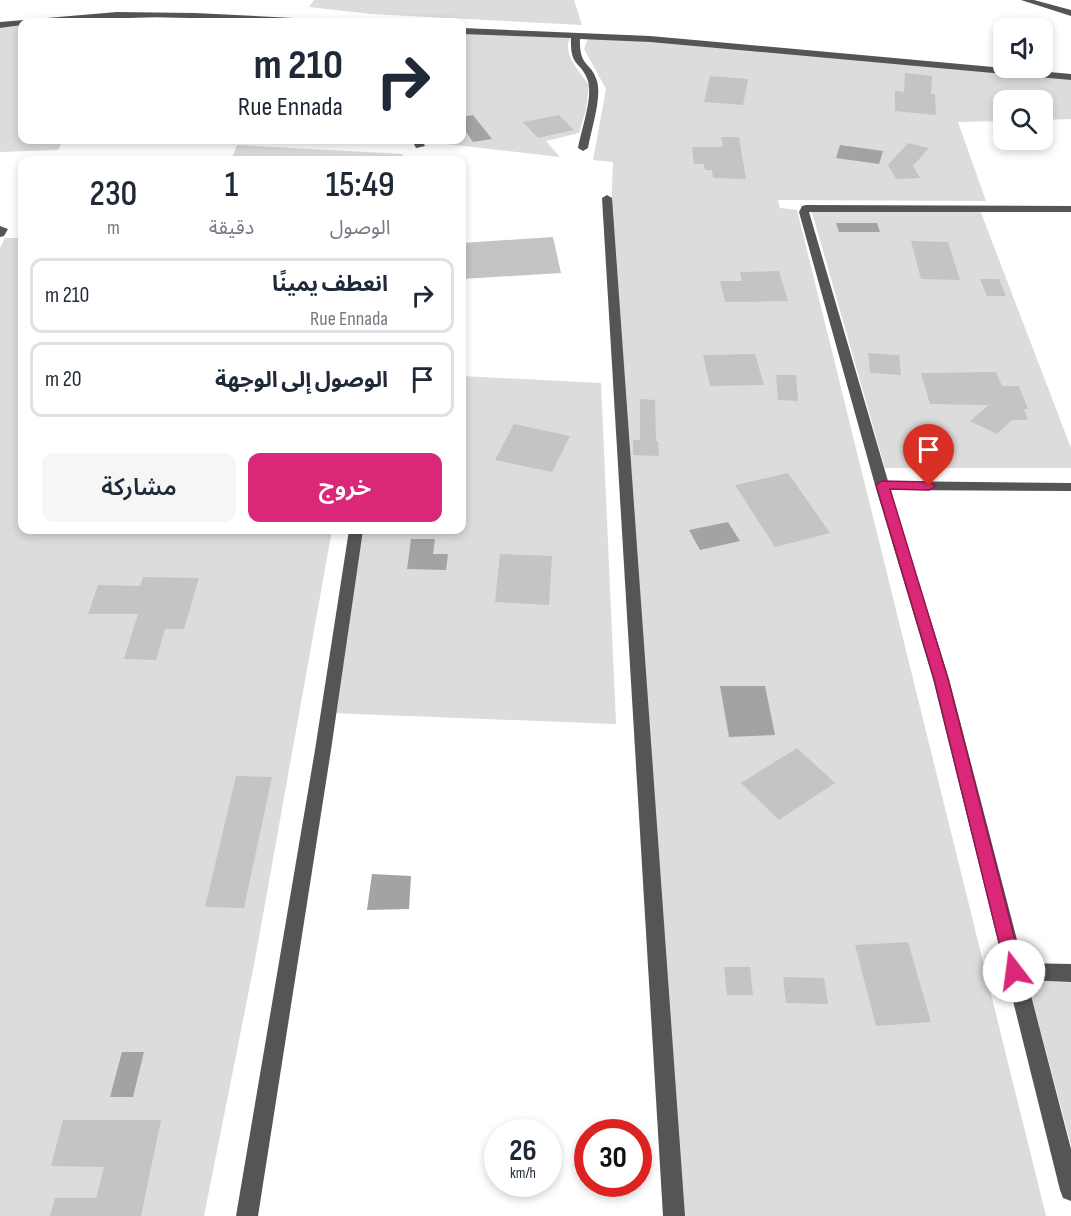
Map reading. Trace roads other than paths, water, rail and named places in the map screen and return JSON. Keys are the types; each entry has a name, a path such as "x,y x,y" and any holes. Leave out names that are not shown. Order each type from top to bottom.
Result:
{"street":[{"path":"1025,0 1071,14"},
{"path":"57,18 159,15 225,18"},
{"path":"0,25 18,23"},
{"path":"466,31 758,48 1071,77"},
{"path":"576,36 575,56 592,79 594,91 583,148"},
{"path":"607,198 674,1216"},
{"path":"1071,209 813,208 805,210 882,485 941,679 1071,1190"},
{"path":"882,485 1071,487"},
{"path":"247,1216 323,750 355,534"},
{"path":"1014,971 1071,973"}]}
